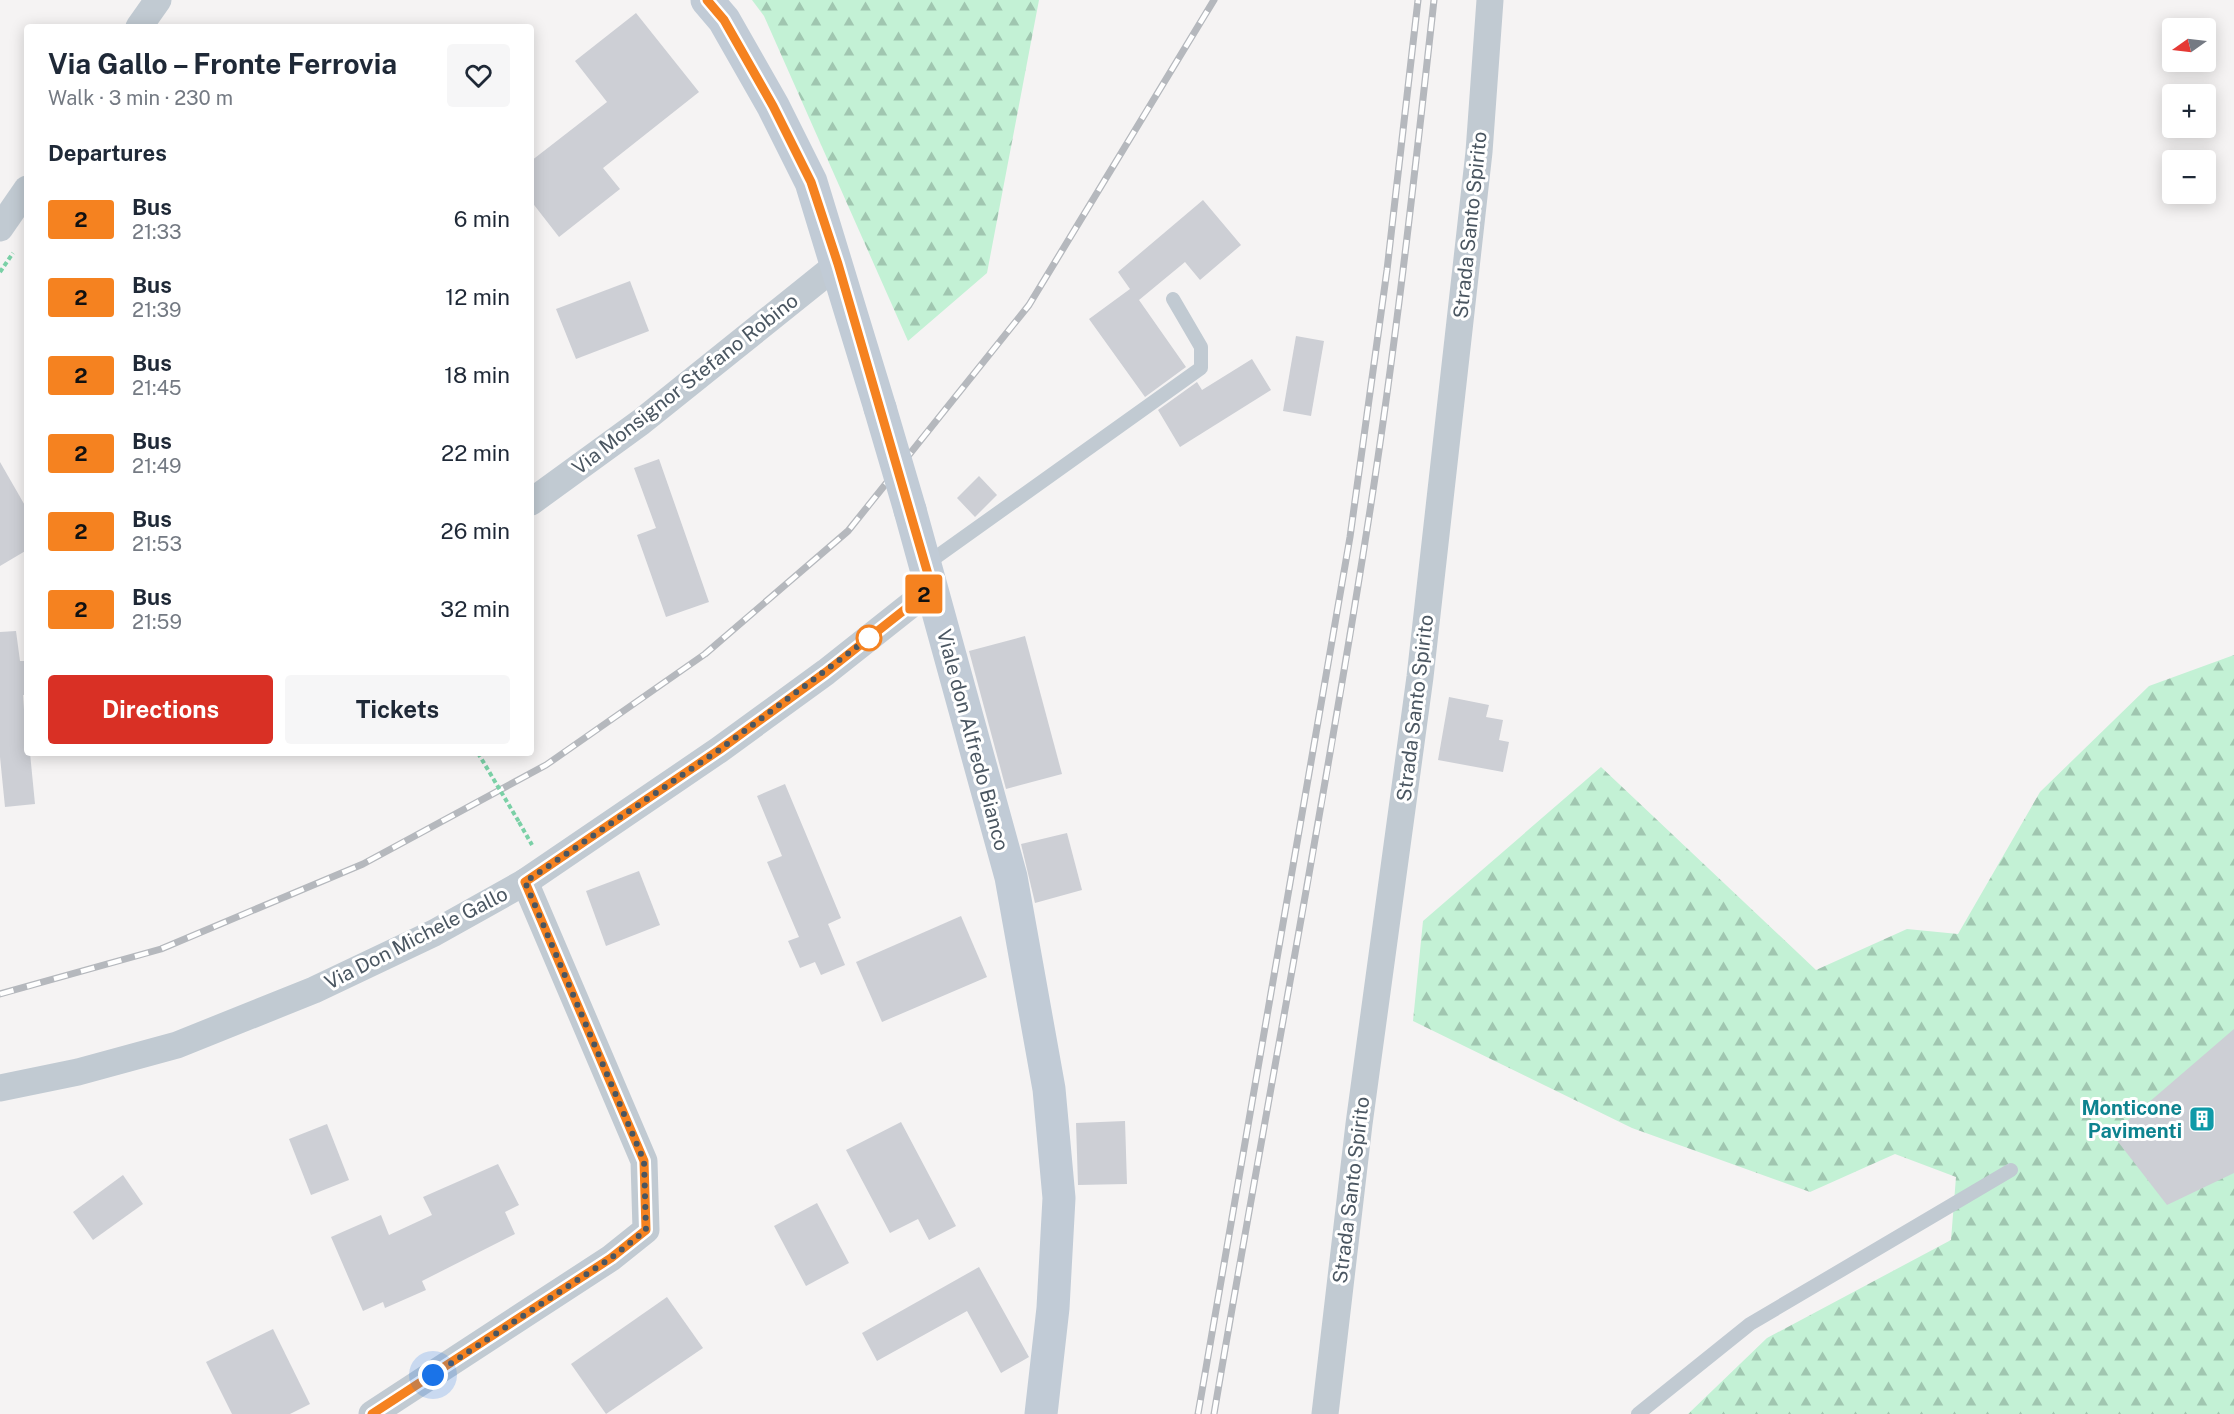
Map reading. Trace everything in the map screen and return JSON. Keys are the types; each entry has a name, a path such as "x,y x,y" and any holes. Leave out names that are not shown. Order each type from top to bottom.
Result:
{"street":[{"path":"141,24 158,0"},
{"name":"Viale don Alfredo Bianco","path":"707,0 724,20 773,106 811,182 838,264 910,510 1011,878 1049,1089 1059,1198 1053,1308 1041,1414"},
{"name":"Strada Santo Spirito","path":"1325,1414 1359,1124 1420,677 1479,152 1490,0"},
{"path":"0,228 24,193"},
{"name":"Via Monsignor Stefano Robino","path":"534,499 641,422 838,264"},
{"name":"Via Don Michele Gallo","path":"0,1088 78,1072 177,1045 314,990 434,933 525,882 719,750 826,672 928,576"},
{"path":"372,1414 611,1258 646,1230 644,1161 525,882"}],"lane":[{"path":"928,576 1201,368 1201,347 1173,299"},
{"path":"1638,1414 1750,1324 2011,1170"}],"path":[{"path":"480,756 519,822"}],"green space":[{"path":"752,0 1039,0 987,273 908,341 764,16"},
{"path":"2234,655 2234,1414 1688,1414 1767,1338 1951,1240 1956,1177 1895,1154 1810,1192 1632,1128 1413,1021 1423,921 1601,767 1816,970 1907,929 1958,934 2040,792 2149,686"}],"building":[{"path":"636,13 699,92 603,168 620,189 559,237 534,205 534,159 607,102 575,61"},
{"path":"1203,200 1241,245 1200,280 1185,262 1139,300 1186,367 1145,397 1089,319 1130,289 1118,272"},
{"path":"630,281 649,331 576,359 556,309"},
{"path":"1296,336 1324,341 1311,416 1283,411"},
{"path":"1252,359 1271,390 1180,447 1158,410 1197,382 1202,390"},
{"path":"659,459 709,602 666,617 637,535 656,528 634,468"},
{"path":"0,462 24,504 24,552 0,566"},
{"path":"979,476 997,495 975,517 957,498"},
{"path":"16,631 20,661 24,661 24,756 30,756 35,804 5,807 0,757 0,632"},
{"path":"1025,636 1062,774 1006,789 969,651"},
{"path":"1449,697 1489,705 1486,717 1503,720 1499,740 1509,742 1503,772 1438,760"},
{"path":"785,784 841,918 828,924 845,965 821,975 815,962 800,968 788,941 799,937 767,862 782,856 757,796"},
{"path":"1067,833 1082,890 1035,903 1021,844"},
{"path":"639,871 660,925 606,946 586,891"},
{"path":"961,916 987,977 882,1022 856,962"},
{"path":"2234,1029 2234,1173 2167,1205 2112,1134"},
{"path":"1125,1121 1127,1184 1078,1185 1076,1123"},
{"path":"901,1122 956,1226 929,1240 918,1219 890,1233 846,1150"},
{"path":"327,1124 349,1180 311,1195 289,1139"},
{"path":"498,1164 519,1205 505,1212 515,1234 422,1281 426,1290 385,1308 383,1302 363,1311 331,1237 381,1215 389,1235 432,1215 423,1197"},
{"path":"123,1175 143,1204 93,1240 73,1212"},
{"path":"817,1203 849,1263 806,1286 774,1226"},
{"path":"979,1267 1029,1357 1001,1373 967,1311 877,1361 862,1333"},
{"path":"667,1297 703,1348 606,1414 571,1364"},
{"path":"273,1329 310,1404 290,1414 232,1414 206,1362"}],"railway":[{"path":"0,994 161,949 363,864 546,765 705,654 848,531 1029,305 1214,0"},
{"path":"1198,1414 1350,537 1387,270 1418,0"},
{"path":"1214,1414 1329,761 1365,542 1394,339 1434,0"}],"bus line":[{"name":"2","path":"372,1414 611,1258 646,1230 644,1161 525,882 719,750 826,672 932,588 838,264 811,182 773,106 724,20 707,0"}],"place":[{"name":"Monticone Pavimenti","path":"2202,1119"}],"route":[{"path":"433,1375 611,1258 646,1230 644,1161 525,882 719,750 869,638"}]}
